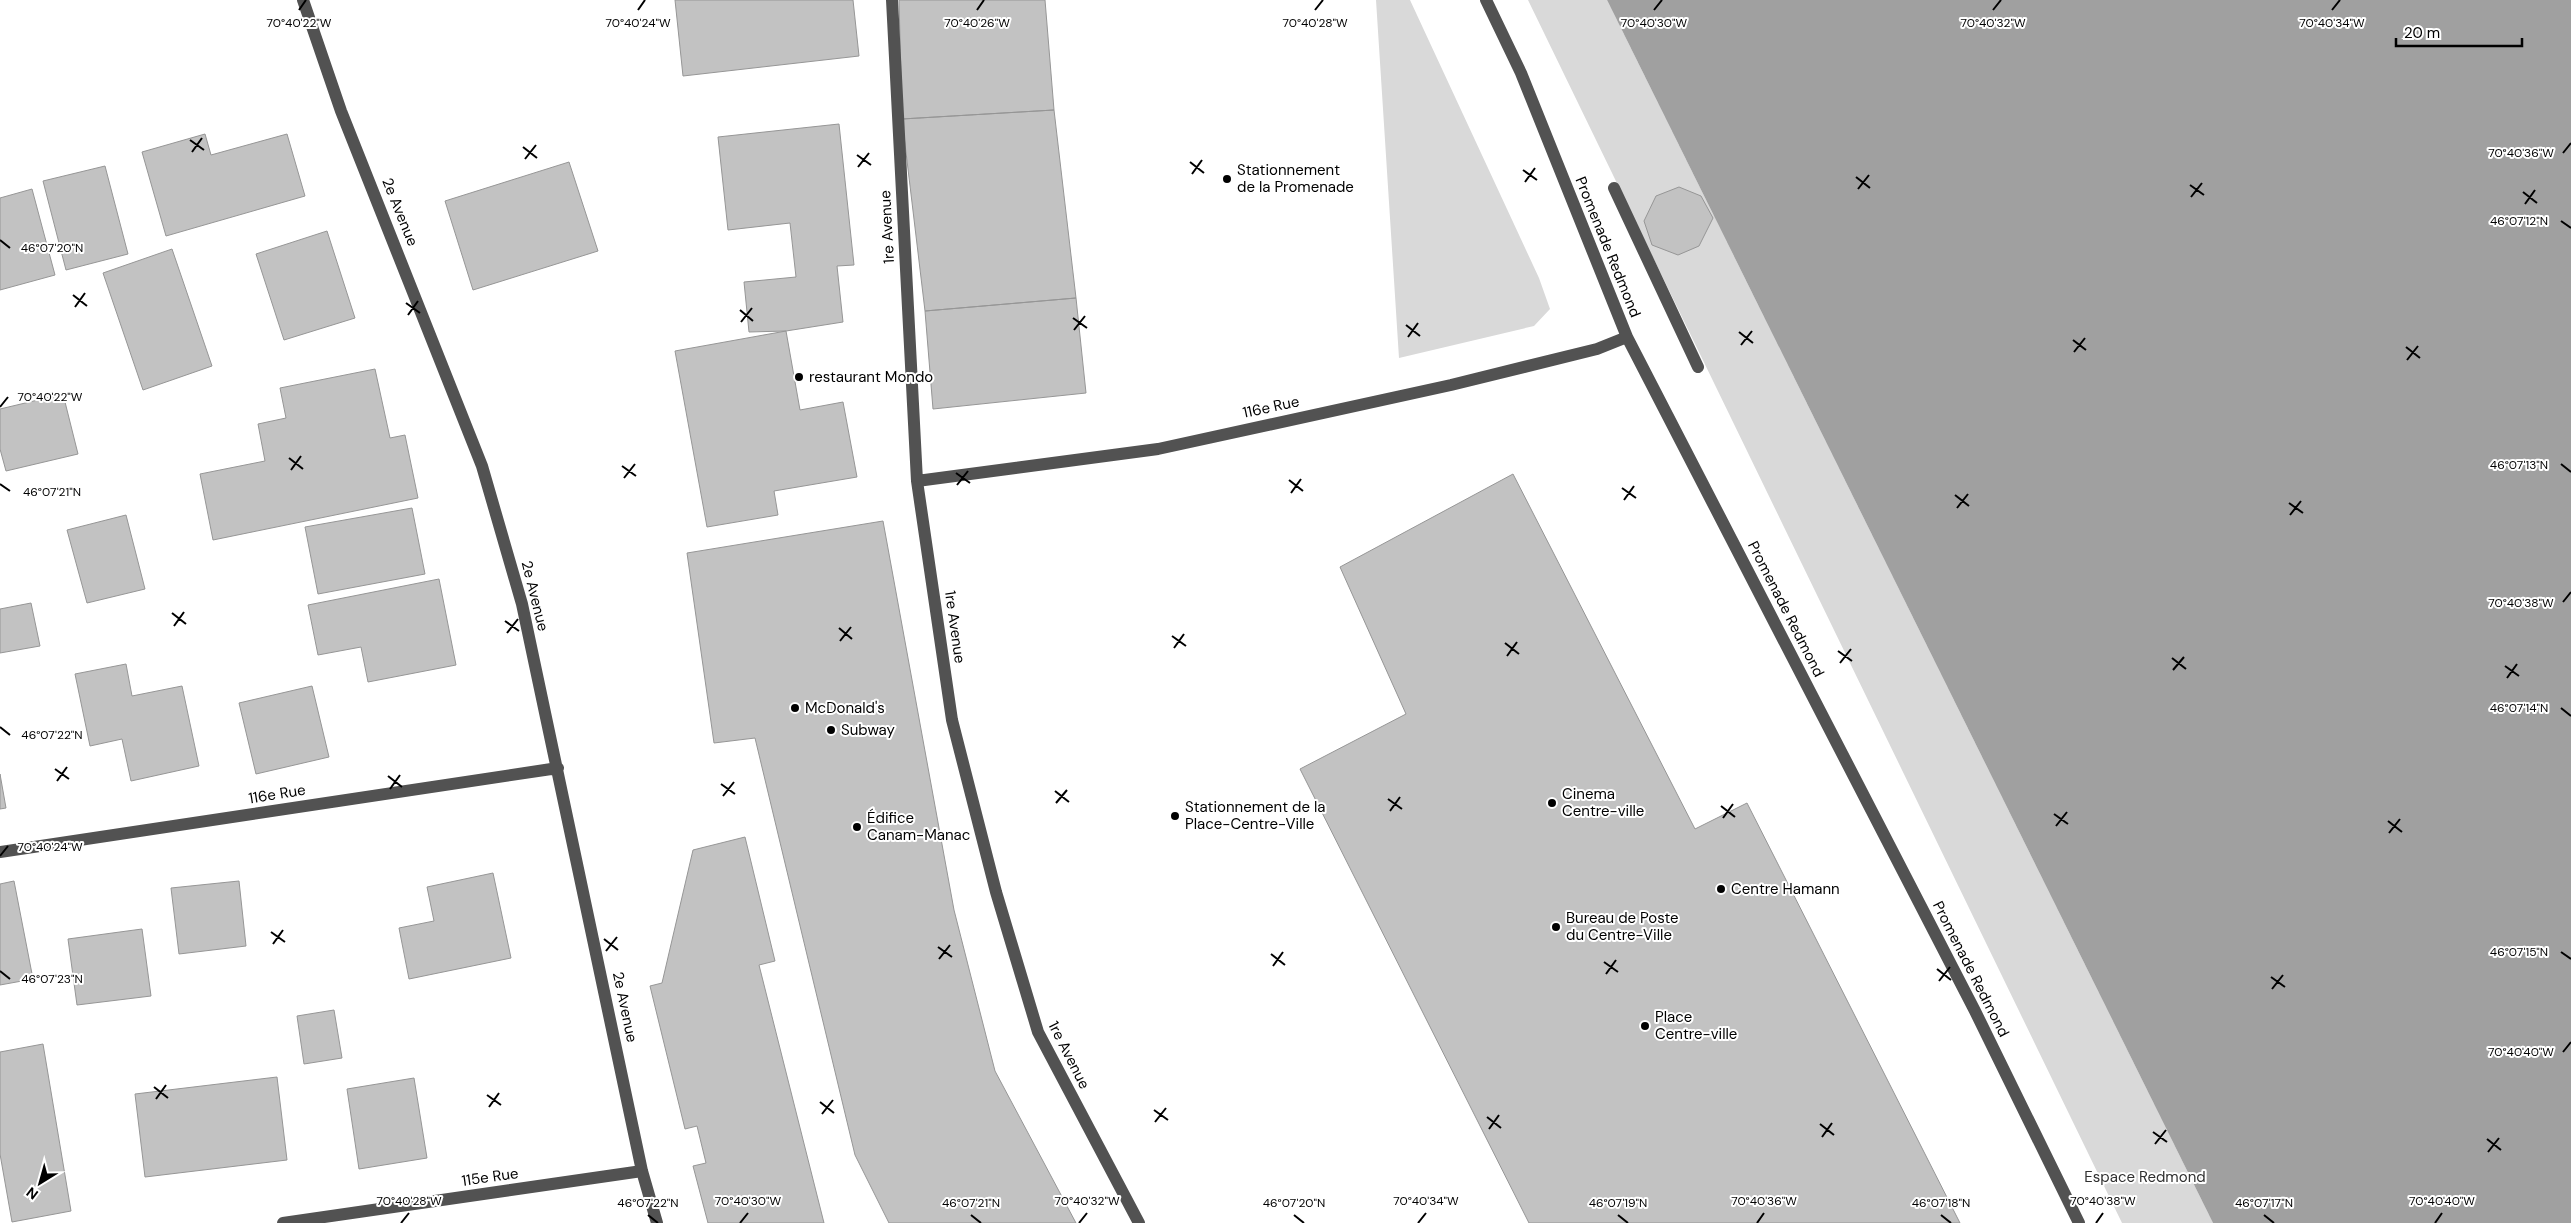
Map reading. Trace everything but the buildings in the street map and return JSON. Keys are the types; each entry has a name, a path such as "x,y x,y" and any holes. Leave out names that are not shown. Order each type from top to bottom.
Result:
{"street":[{"name":"2e Avenue","path":"304,0 341,111 482,466 522,604 642,1172 658,1223"},
{"name":"1re Avenue","path":"892,0 917,481 952,720 996,892 1038,1032 1139,1223"},
{"name":"Promenade Redmond","path":"1486,0 1520,73 1626,337 1971,1002 2079,1223"},
{"path":"1614,188 1698,367"},
{"name":"116e Rue","path":"917,481 1158,448 1451,384 1597,348 1626,337"},
{"name":"116e Rue","path":"0,852 558,768"},
{"name":"115e Rue","path":"283,1223 642,1172"}],"green space":[{"path":"1376,0 1410,0 1539,278 1550,309 1534,326 1399,358"},
{"name":"Espace Redmond","path":"1528,0 1607,0 2213,1223 2122,1223"}],"shaded area":[{"path":"1607,0 2571,0 2571,1223 2213,1223"}],"place":[{"name":"Stationnement de la Promenade","path":"1227,179"},
{"name":"restaurant Mondo","path":"799,377"},
{"name":"McDonald's","path":"795,708"},
{"name":"Subway","path":"831,730"},
{"name":"Cinema Centre-ville","path":"1552,803"},
{"name":"Stationnement de la Place-Centre-Ville","path":"1175,816"},
{"name":"Édifice Canam-Manac","path":"857,827"},
{"name":"Centre Hamann","path":"1721,889"},
{"name":"Bureau de Poste du Centre-Ville","path":"1556,927"},
{"name":"Place Centre-ville","path":"1645,1026"}]}
